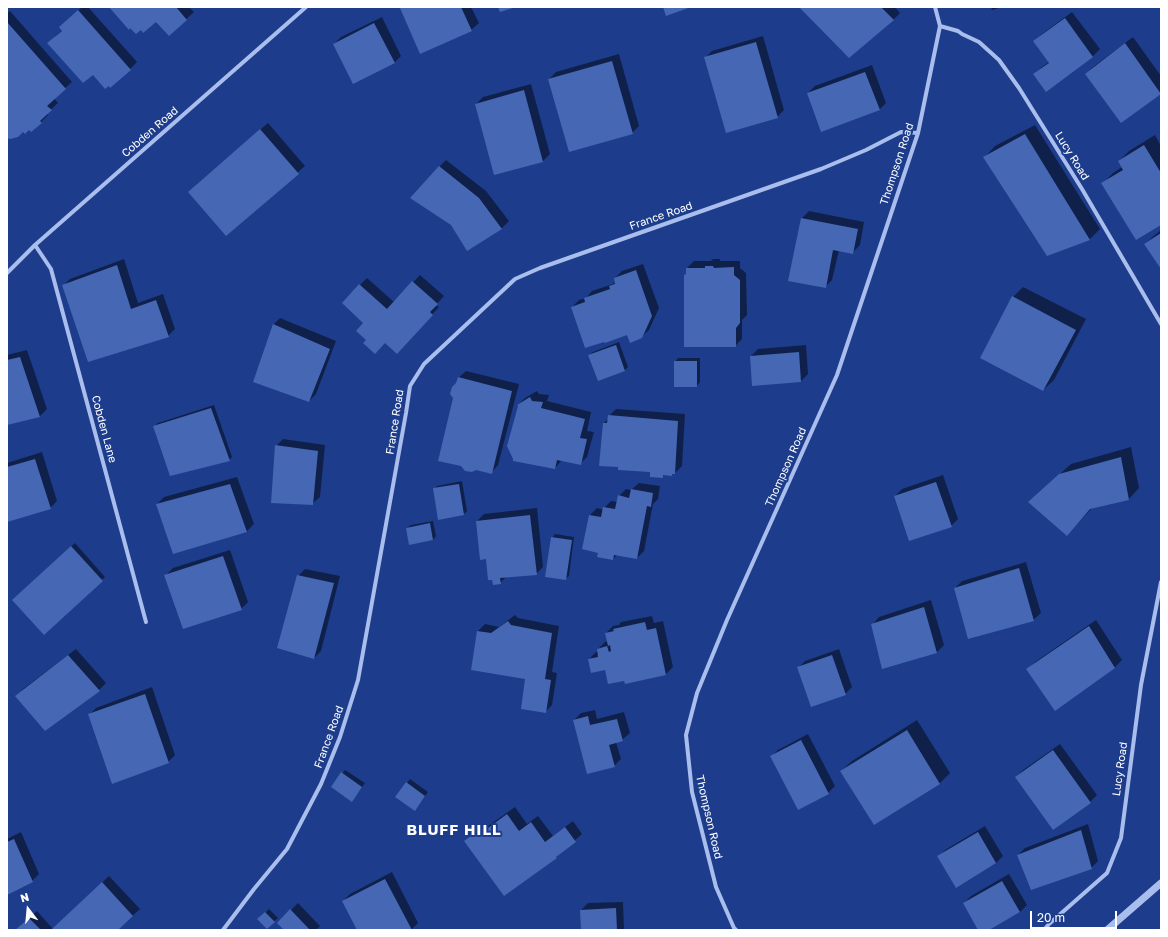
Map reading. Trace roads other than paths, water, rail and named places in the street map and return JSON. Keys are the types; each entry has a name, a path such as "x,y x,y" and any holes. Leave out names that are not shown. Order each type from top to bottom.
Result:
{"street":[{"name":"Cobden Road","path":"7,273 35,245 306,7"},
{"name":"Thompson Road","path":"736,930 716,887 692,792 686,735 697,693 727,620 837,375 918,133 940,26 935,7"},
{"name":"Lucy Road","path":"940,26 958,31 979,42 999,60 1019,88 1082,190 1161,324"},
{"name":"France Road","path":"223,930 287,849 321,784 340,737 358,680 410,386 424,364 515,279 540,268 821,169 866,150 901,132 918,133"},
{"name":"Cobden Lane","path":"35,245 51,269 146,622"},
{"name":"Lucy Road","path":"1044,930 1107,873 1121,838 1141,685 1161,582"},
{"path":"1107,930 1161,883"}],"district":[{"name":"BLUFF HILL","path":"454,830"}]}
